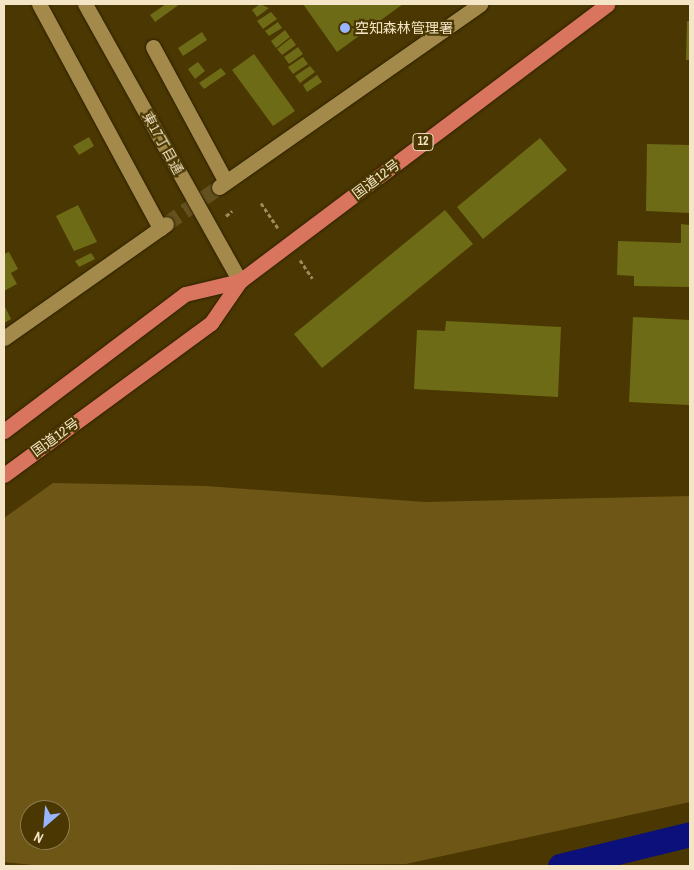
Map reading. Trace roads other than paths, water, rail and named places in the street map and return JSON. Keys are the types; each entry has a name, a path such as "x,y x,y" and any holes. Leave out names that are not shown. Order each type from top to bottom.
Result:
{"highway":[{"name":"国道12号","path":"4,475 211,323 240,281 607,4"},
{"name":"国道12号","path":"4,431 185,294 240,281"}],"street":[{"path":"4,338 163,226 39,4"},
{"name":"東17丁目通","path":"85,4 240,281"},
{"path":"153,47 222,184 480,4"}],"waterway":[{"path":"560,866 690,834"}],"tunnel":[{"path":"166,224 219,187"}],"place":[{"name":"空知森林管理署","path":"345,28"}]}
